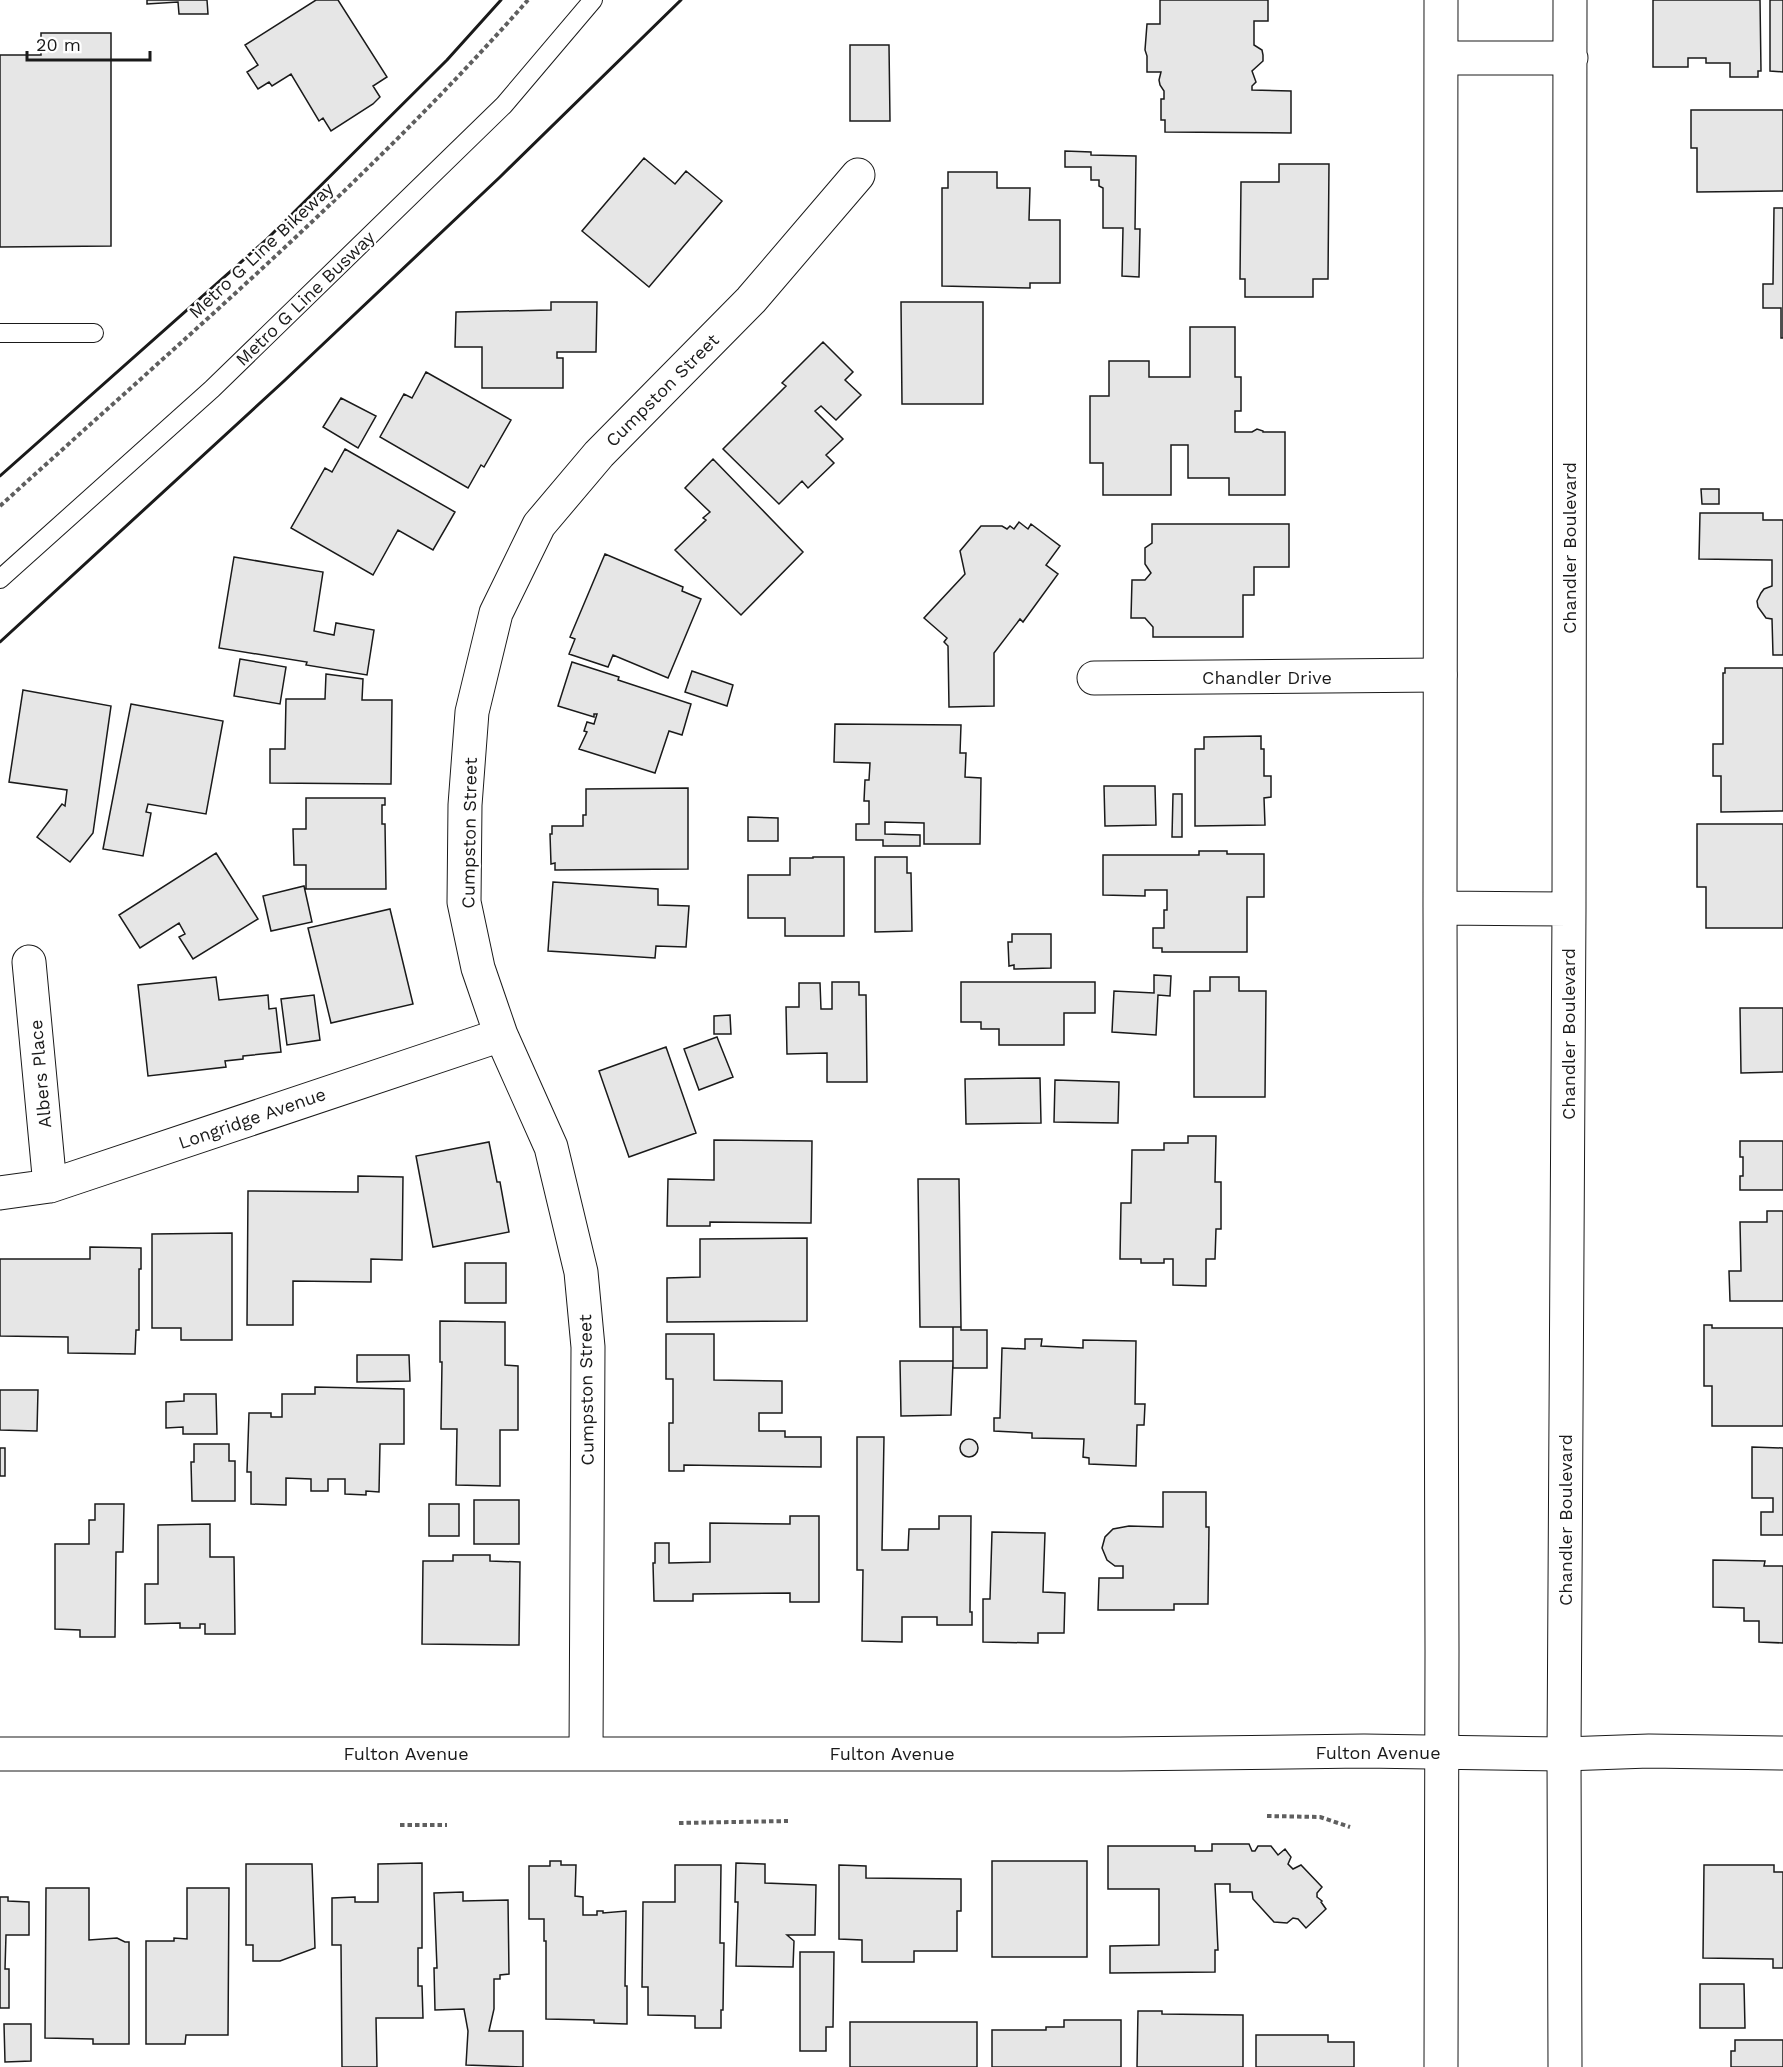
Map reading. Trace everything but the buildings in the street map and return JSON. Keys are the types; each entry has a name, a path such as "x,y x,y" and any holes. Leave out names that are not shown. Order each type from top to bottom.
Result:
{"street":[{"path":"1441,0 1441,2067"},
{"name":"Chandler Boulevard","path":"1565,2067 1570,0"},
{"path":"1441,58 1571,58"},
{"name":"Cumpston Street","path":"585,1753 588,1347 581,1272 550,1148 501,1035 478,968 464,902 465,805 472,712 496,613 539,525 598,453 751,300 858,175"},
{"name":"Chandler Drive","path":"1094,678 1440,675"},
{"path":"1440,908 1569,909"},
{"name":"Albers Place","path":"29,962 50,1186"},
{"name":"Longridge Avenue","path":"0,1193 50,1186 501,1035"},
{"name":"Fulton Avenue","path":"0,1754 1131,1754 1442,1751 1564,1754 1649,1751 1783,1753"}],"lane":[{"name":"Metro G Line Busway","path":"0,579 212,389 504,105 593,0"},
{"path":"0,333 94,333"}],"path":[{"name":"Metro G Line Bikeway","path":"0,506 309,226 475,60 528,0"},
{"path":"1267,1816 1320,1817 1350,1827"},
{"path":"679,1822 788,1821"},
{"path":"400,1825 447,1825"}],"wall":[{"path":"0,476 267,239 447,60 501,0"},
{"path":"0,642 284,381 500,177 681,0"}]}
